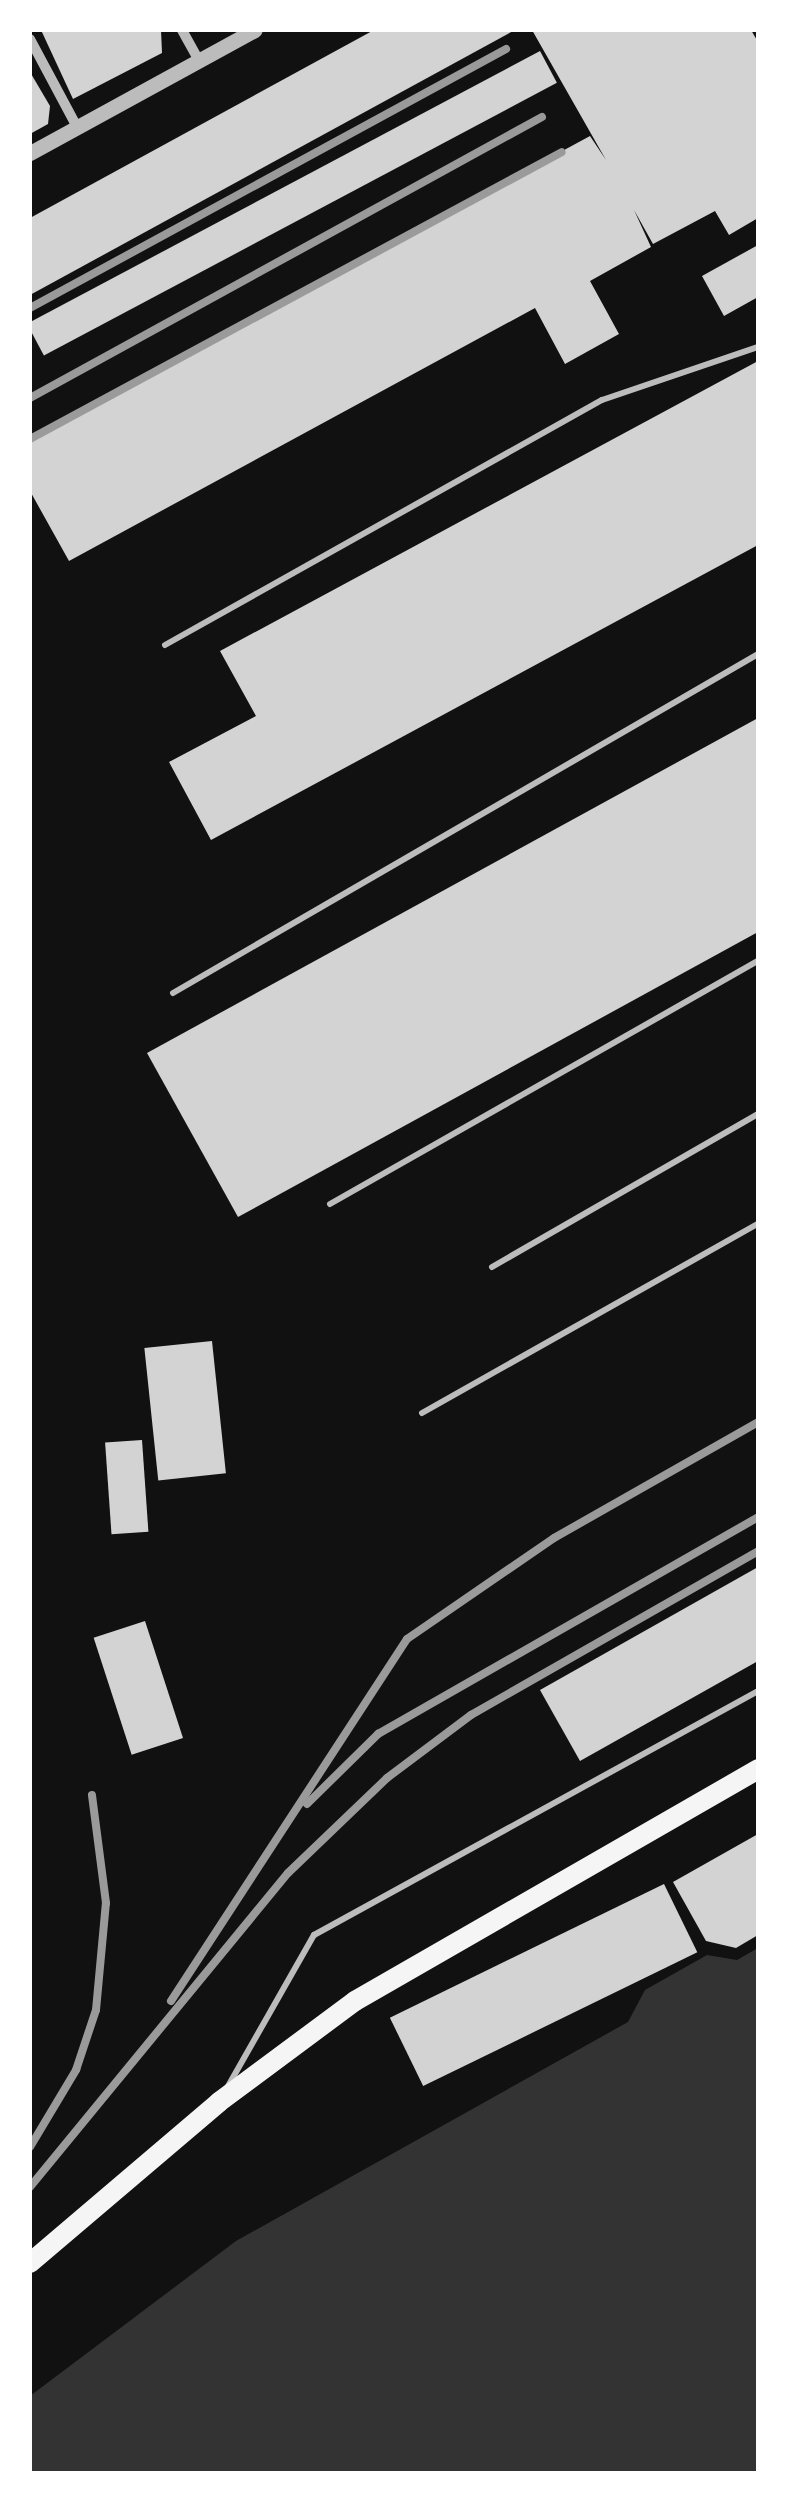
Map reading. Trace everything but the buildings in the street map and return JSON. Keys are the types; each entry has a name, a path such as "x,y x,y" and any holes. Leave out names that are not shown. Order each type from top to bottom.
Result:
{"main road":[{"path":"30,2264 219,2102 354,2001 758,1770"}],"street":[{"path":"182,30 198,61"},
{"path":"30,153 255,30"},
{"path":"30,39 77,128"}],"lane":[{"path":"165,645 602,400 758,347"},
{"path":"173,993 758,654"},
{"path":"330,1204 758,961"},
{"path":"492,1267 758,1114"},
{"path":"422,1413 758,1224"},
{"path":"219,2102 314,1935 758,1691"}],"shaded area":[{"path":"758,1948 758,2473 30,2473 30,2396 236,2241 628,2022 645,1990 707,1955 737,1960"}],"railway":[{"path":"30,308 506,49"},
{"path":"30,398 542,117"},
{"path":"30,439 562,152"},
{"path":"171,2001 407,1639 554,1538 758,1422"},
{"path":"307,1804 378,1734 758,1517"},
{"path":"30,2187 288,1873 387,1778 471,1715 758,1551"},
{"path":"30,2147 76,2070 96,2010 106,1903 92,1795"}]}
